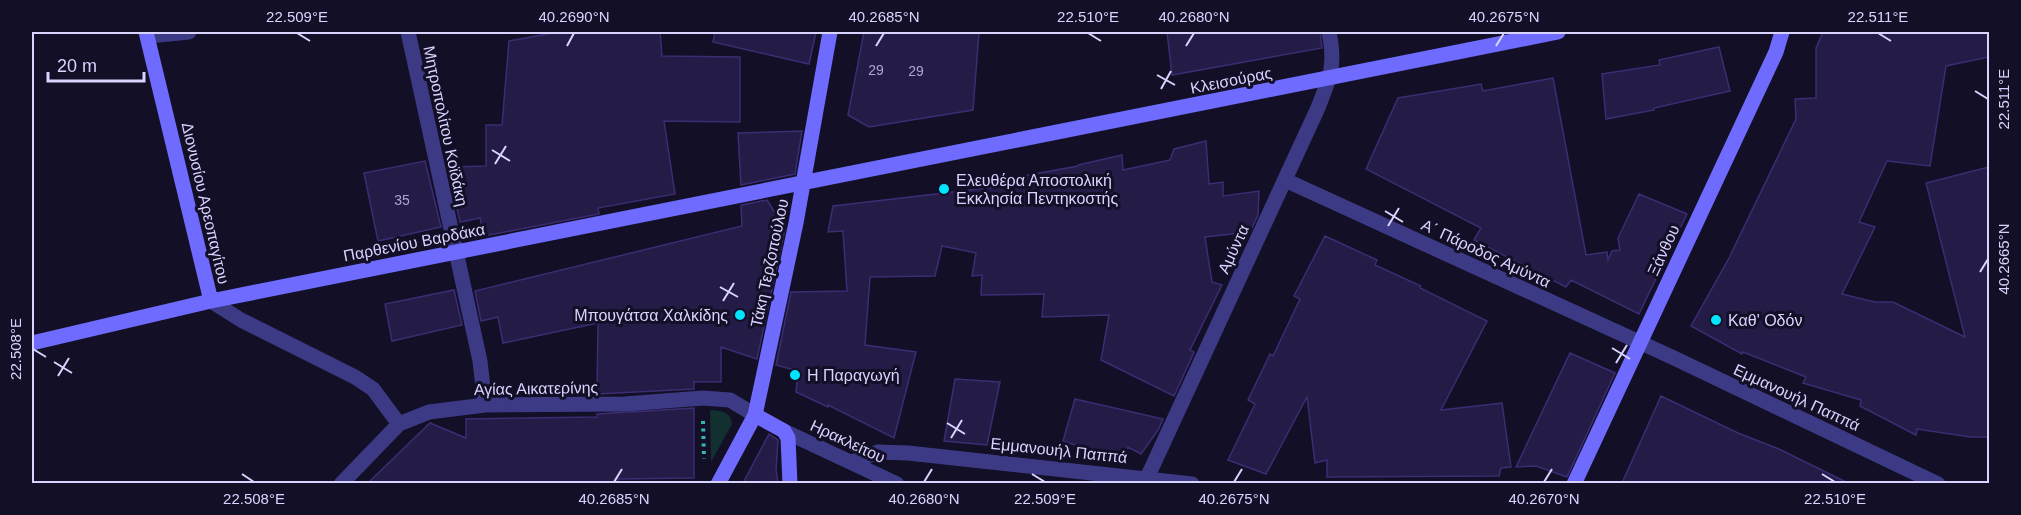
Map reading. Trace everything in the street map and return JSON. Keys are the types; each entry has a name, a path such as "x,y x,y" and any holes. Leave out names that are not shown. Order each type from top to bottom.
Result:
{"street":[{"path":"147,34 189,32"},
{"name":"Μητροπολίτου Κοϊδάκη","path":"408,32 454,252 480,361 485,405"},
{"name":"Τάκη Τερζοπούλου","path":"718,483 755,415 804,182 830,32"},
{"name":"Αμύντα","path":"1147,478 1330,78 1333,63 1329,32"},
{"name":"Κλεισούρας","path":"804,182 1330,78 1518,36 1558,32"},
{"name":"Ξάνθου","path":"1574,483 1776,52 1782,32"},
{"name":"Διονυσίου Αρεοπαγίτου","path":"147,34 211,301 241,320 356,376 373,388 399,424"},
{"name":"Α΄ Πάροδος Αμύντα","path":"1285,180 1640,343"},
{"name":"Παρθενίου Βαρδάκα","path":"32,343 211,301 804,182"},
{"name":"Εμμανουήλ Παππά","path":"1640,343 1938,483"},
{"name":"Αγίας Αικατερίνης","path":"341,483 399,424 429,412 485,405 624,404 703,398 730,400 755,415"},
{"path":"755,415 784,431 788,438 790,483"},
{"name":"Ηρακλείτου","path":"784,431 897,483"},
{"name":"Εμμανουήλ Παππά","path":"852,462 878,452 908,453 1192,483"}],"path":[{"path":"703,398 704,462"}],"green space":[{"path":"710,410 727,414 732,424 711,462"}],"building":[{"path":"559,32 660,32 662,56 740,57 740,122 664,121 675,194 598,208 599,214 484,236 480,218 460,222 448,167 486,166 486,125 502,125 509,41"},
{"path":"715,32 816,32 809,64 713,42"},
{"path":"864,32 979,32 973,110 869,127 848,115"},
{"path":"1167,32 1320,32 1322,48 1172,75"},
{"path":"1823,32 1989,32 1989,57 1946,66 1930,166 1887,161 1859,222 1875,227 1842,294 1875,302 1893,302 1965,337 1926,183 1989,167 1989,437 1970,437 1917,429 1916,435 1860,406 1861,400 1803,383 1806,377 1743,352 1742,354 1691,326 1729,258 1796,119 1795,99 1816,98 1816,48"},
{"path":"1719,47 1730,91 1606,119 1602,74 1660,65 1659,60"},
{"path":"1553,78 1586,255 1607,252 1608,260 1612,251 1620,250 1618,238 1639,194 1687,214 1639,314 1571,280 1566,287 1474,240 1481,228 1366,169 1398,98 1481,84 1483,91"},
{"path":"802,131 795,174 741,185 738,133"},
{"path":"1206,141 1209,184 1223,182 1223,196 1259,191 1258,215 1250,232 1205,237 1212,282 1222,285 1190,350 1194,352 1174,396 1101,360 1109,315 1042,317 1044,294 981,295 982,275 972,276 976,253 942,246 935,276 870,277 865,345 916,352 894,438 828,405 828,407 796,392 798,371 776,365 791,292 847,291 843,231 828,232 833,206 996,187 995,181 1078,166 1122,155 1123,170 1170,160 1174,149"},
{"path":"425,161 441,227 378,241 364,173"},
{"path":"767,200 785,229 757,359 721,347 721,382 694,382 694,389 597,394 598,323 503,343 498,317 481,321 475,291 742,226 741,205"},
{"path":"1325,236 1377,260 1375,265 1487,321 1441,410 1502,403 1511,467 1501,468 1499,476 1327,477 1327,460 1315,463 1307,397 1266,474 1228,460 1255,404 1248,400 1270,354 1273,356 1300,299 1294,296"},
{"path":"454,290 462,325 392,341 385,304"},
{"path":"1570,353 1615,373 1567,477 1536,466 1516,467"},
{"path":"955,379 1000,382 987,445 944,441"},
{"path":"1661,396 1738,433 1779,449 1848,483 1622,483"},
{"path":"1075,399 1163,419 1141,454 1128,447 1120,460 1063,441"},
{"path":"694,408 694,478 618,479 618,483 368,483 430,423 466,438 466,419 597,417 597,414"},
{"path":"769,434 778,440 776,470 778,483 743,483"}],"place":[{"name":"Ελευθέρα Αποστολική Εκκλησία Πεντηκοστής","path":"944,189"},
{"name":"Μπουγάτσα Χαλκίδης","path":"740,315"},
{"name":"Καθ' Οδόν","path":"1716,320"},
{"name":"Η Παραγωγή","path":"795,375"}]}
